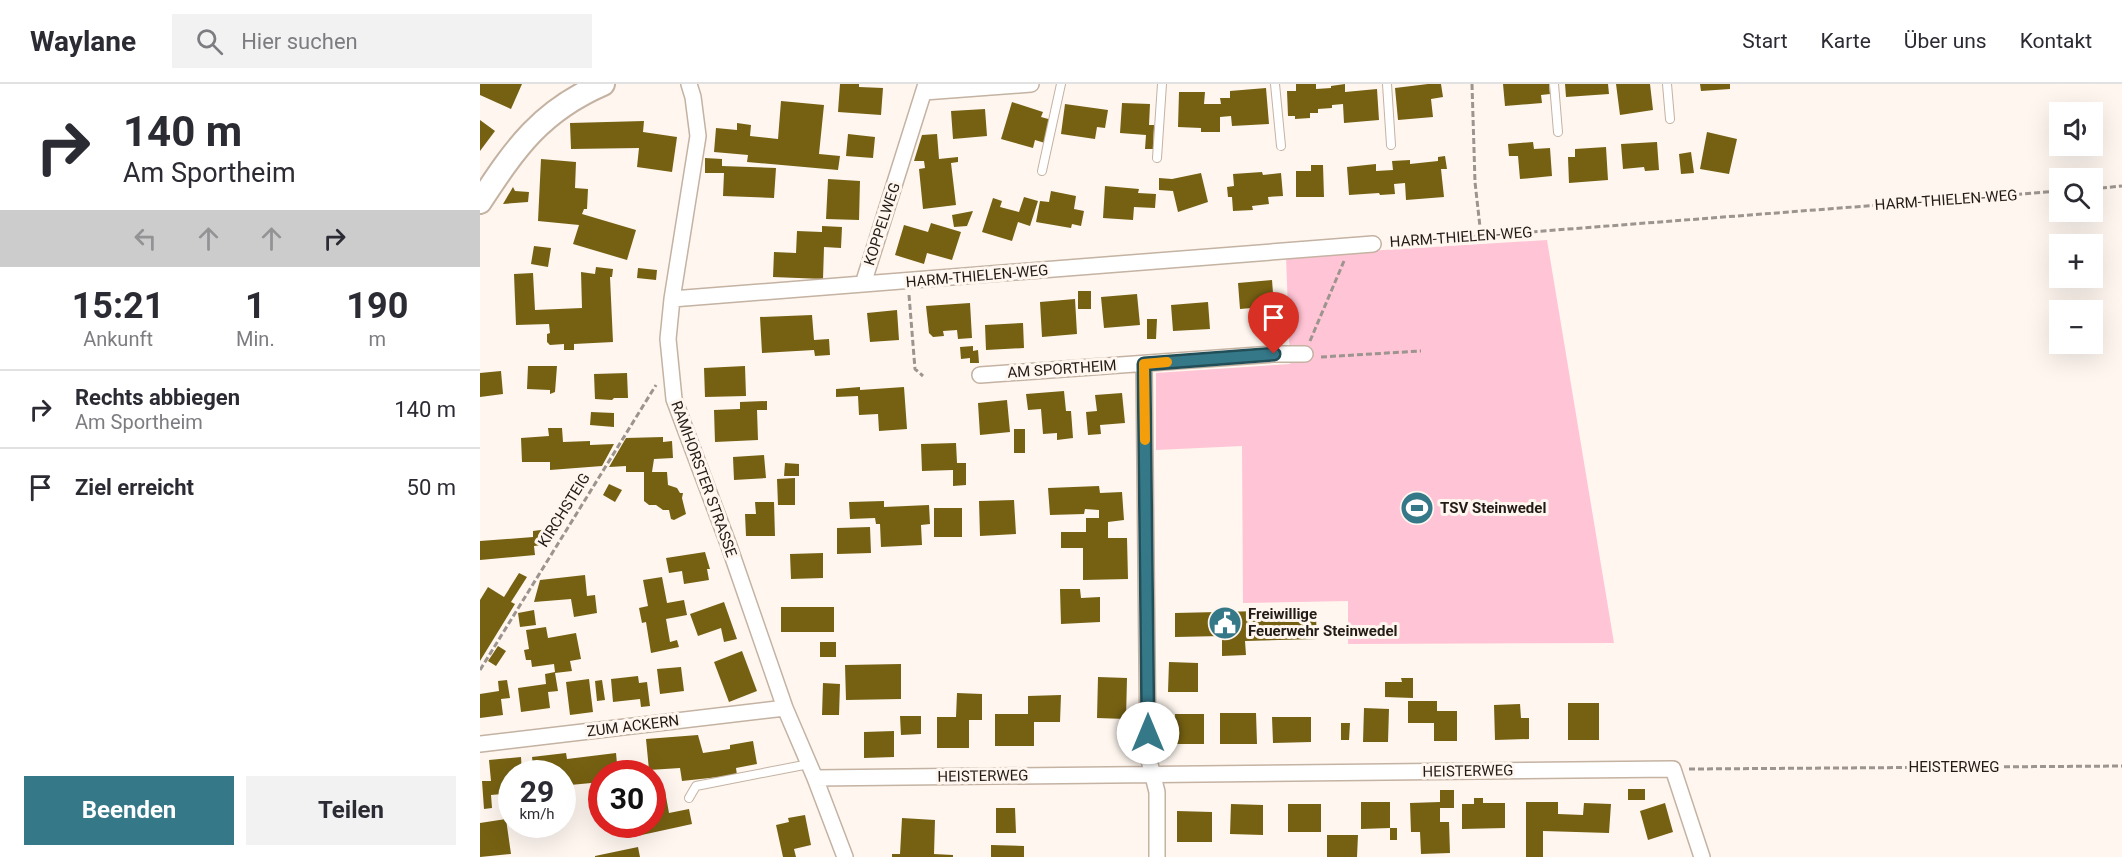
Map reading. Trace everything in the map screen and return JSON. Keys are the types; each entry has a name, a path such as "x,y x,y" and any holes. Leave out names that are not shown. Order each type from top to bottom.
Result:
{"street":[{"path":"480,202 510,155 531,132 559,108 603,84"},
{"name":"RAMHORSTER STRASSE","path":"689,84 698,136 672,299 668,339 674,399 729,546 785,708 812,771 844,857"},
{"path":"925,88 1031,84"},
{"name":"KOPPELWEG","path":"672,299 863,284 925,88"},
{"name":"HARM-THIELEN-WEG","path":"863,284 1374,244"},
{"name":"AM SPORTHEIM","path":"980,375 1274,354 1305,354"},
{"path":"1144,364 1148,756 1157,792 1157,857"},
{"name":"ZUM ACKERN","path":"480,744 785,708"},
{"path":"1673,769 1702,857"},
{"name":"HEISTERWEG","path":"812,771 1153,775 1673,769"}],"lane":[{"path":"1042,171 1061,84"},
{"path":"1157,158 1162,84"},
{"path":"1275,84 1281,146"},
{"path":"1387,84 1391,145"},
{"path":"1554,84 1558,132"},
{"path":"1667,84 1670,119"},
{"path":"689,798 696,786 812,771"}],"path":[{"path":"1472,84 1474,182 1481,236"},
{"path":"2103,188 2122,186"},
{"name":"HARM-THIELEN-WEG","path":"1374,244 2049,192"},
{"path":"1350,246 1305,354 1320,358 1421,351"},
{"path":"908,281 915,369 923,376"},
{"name":"KIRCHSTEIG","path":"480,670 670,363"},
{"name":"HEISTERWEG","path":"1673,769 2122,766"}],"shaded area":[{"path":"1547,240 1614,643 1348,644 1348,601 1243,603 1242,446 1156,450 1156,373 1290,364 1286,256"}],"building":[{"path":"480,84 522,84 511,109 480,95"},
{"path":"840,84 883,88 881,115 838,112"},
{"path":"1296,84 1316,84 1316,89 1345,84 1345,92 1377,89 1379,120 1344,123 1343,104 1318,109 1318,113 1310,113 1310,118 1295,119 1295,116 1288,116 1287,91 1296,91"},
{"path":"1441,84 1443,97 1431,99 1433,117 1398,120 1395,88"},
{"path":"1503,84 1549,84 1550,94 1541,95 1542,103 1505,106"},
{"path":"1565,84 1608,84 1609,94 1566,97"},
{"path":"1616,84 1650,84 1653,110 1620,115"},
{"path":"1700,84 1730,84 1730,89 1701,91"},
{"path":"1266,88 1269,124 1232,126 1231,116 1220,117 1220,132 1201,132 1201,128 1178,127 1179,92 1205,92 1204,104 1221,104 1220,98 1230,98 1230,91"},
{"path":"781,101 824,105 819,154 840,156 838,170 747,162 748,155 714,152 716,128 737,130 737,123 751,125 750,136 778,139"},
{"path":"1012,102 1043,112 1041,117 1052,120 1045,143 1035,140 1033,148 1001,139"},
{"path":"1122,103 1150,104 1149,125 1154,125 1153,149 1145,149 1146,135 1120,133"},
{"path":"1065,104 1108,110 1105,128 1097,127 1095,139 1061,134"},
{"path":"985,109 987,136 953,139 951,111"},
{"path":"480,120 495,131 480,151"},
{"path":"644,121 643,132 677,137 672,172 637,167 639,148 571,149 570,123"},
{"path":"1707,132 1737,139 1729,174 1700,169"},
{"path":"848,134 875,137 873,158 846,156"},
{"path":"937,134 939,159 958,157 958,162 951,163 956,205 923,209 919,169 925,168 924,161 914,161 922,135"},
{"path":"1533,142 1534,149 1550,148 1552,176 1520,179 1518,156 1509,156 1508,144"},
{"path":"1657,142 1659,170 1645,171 1644,167 1623,169 1621,144"},
{"path":"1606,147 1608,180 1569,183 1568,157 1575,157 1575,149"},
{"path":"1691,152 1694,173 1681,174 1679,154"},
{"path":"1445,156 1447,169 1441,169 1444,197 1406,200 1405,183 1394,184 1395,194 1349,195 1347,167 1376,164 1376,171 1393,170 1392,161 1410,160 1410,164 1438,161 1438,157"},
{"path":"705,158 722,159 722,166 776,168 774,198 723,196 724,173 705,173"},
{"path":"541,159 576,162 575,188 588,189 587,209 584,209 582,214 636,230 627,260 573,244 579,225 538,221"},
{"path":"1311,165 1323,165 1324,197 1296,197 1296,171 1311,171"},
{"path":"1262,172 1263,175 1281,173 1283,196 1268,197 1269,204 1252,206 1253,210 1233,211 1232,197 1228,197 1227,187 1234,186 1233,174"},
{"path":"1201,173 1208,202 1178,212 1173,191 1159,190 1159,178 1172,179"},
{"path":"828,179 860,181 859,220 826,219"},
{"path":"1105,186 1139,189 1138,193 1156,194 1155,208 1134,207 1133,220 1103,218"},
{"path":"513,187 515,191 529,192 528,202 503,204"},
{"path":"1051,191 1076,196 1074,209 1084,211 1081,226 1072,224 1071,228 1036,222 1040,201 1049,202"},
{"path":"1024,197 1038,201 1030,226 1018,222 1012,241 982,232 993,198 1002,201 1000,207 1019,212"},
{"path":"973,211 967,226 954,227 952,215"},
{"path":"931,223 961,232 952,260 927,253 924,264 895,255 904,225 928,232"},
{"path":"822,226 842,227 841,248 824,247 823,279 773,277 774,252 796,253 797,231 822,232"},
{"path":"534,246 551,248 548,267 531,264"},
{"path":"596,267 613,269 612,277 610,277 613,342 574,344 574,350 564,350 564,344 550,345 547,342 547,334 550,333 549,324 516,325 514,274 533,273 535,310 582,308 581,272 595,274"},
{"path":"638,268 657,270 656,280 637,278"},
{"path":"1272,280 1274,306 1240,309 1238,283"},
{"path":"1078,291 1091,291 1091,309 1078,309"},
{"path":"1137,294 1140,325 1104,328 1101,297"},
{"path":"1075,299 1077,334 1042,337 1040,302"},
{"path":"1208,302 1210,329 1173,331 1171,305"},
{"path":"970,303 972,338 958,339 957,330 943,331 944,336 933,337 929,333 926,306"},
{"path":"897,310 899,340 870,342 867,313"},
{"path":"812,315 814,340 829,339 830,355 815,356 814,350 762,353 760,317"},
{"path":"1147,319 1157,319 1156,339 1147,339"},
{"path":"1023,323 1024,348 986,350 985,325"},
{"path":"973,346 973,351 978,350 979,363 970,363 970,358 961,359 960,347"},
{"path":"528,366 557,366 555,392 550,394 550,390 527,389"},
{"path":"745,366 746,396 705,397 704,368"},
{"path":"501,371 503,394 480,397 480,373"},
{"path":"627,373 628,398 595,399 594,374"},
{"path":"860,387 860,390 904,387 907,429 879,431 878,414 859,415 858,396 836,397 836,389"},
{"path":"1064,391 1066,411 1071,411 1073,438 1057,440 1057,433 1043,434 1041,409 1028,410 1026,394"},
{"path":"1122,393 1125,423 1100,425 1101,434 1088,435 1086,412 1097,411 1095,395"},
{"path":"1007,400 1010,432 980,435 978,403"},
{"path":"767,401 767,410 757,410 758,440 715,442 714,410 740,409 740,402"},
{"path":"591,412 614,413 614,427 590,425"},
{"path":"548,428 562,428 563,442 590,441 590,445 614,444 602,466 550,470 550,462 522,462 521,438 549,436"},
{"path":"1014,429 1025,429 1025,453 1014,453"},
{"path":"663,437 663,442 672,441 673,458 654,459 652,472 667,472 668,485 683,493 686,514 674,520 671,519 669,510 649,505 644,501 644,472 626,472 626,466 609,467 626,438"},
{"path":"956,443 957,463 966,463 966,485 953,486 953,470 922,471 921,444"},
{"path":"764,455 766,478 734,480 733,457"},
{"path":"785,463 799,464 799,476 784,476"},
{"path":"795,478 795,505 778,505 777,479"},
{"path":"609,484 622,490 615,502 603,495"},
{"path":"1099,486 1100,493 1122,492 1124,520 1108,522 1108,538 1127,538 1128,579 1083,580 1083,548 1061,548 1061,532 1086,532 1086,518 1099,518 1099,510 1085,509 1084,514 1050,515 1048,488"},
{"path":"1014,500 1016,534 980,536 979,501"},
{"path":"884,501 884,507 929,505 930,524 921,525 922,545 881,547 880,524 876,524 875,518 850,519 849,502"},
{"path":"755,502 774,502 775,536 746,536 745,514 756,514"},
{"path":"934,508 962,508 962,537 934,537"},
{"path":"870,527 871,553 837,554 837,528"},
{"path":"548,529 550,544 534,546 535,555 480,560 480,541 533,537 533,531"},
{"path":"705,552 710,569 707,569 709,580 684,584 682,571 669,573 666,558"},
{"path":"823,553 823,578 791,579 790,554"},
{"path":"519,573 527,577 511,602 515,604 480,661 480,600 488,587 504,597"},
{"path":"585,575 587,596 595,595 597,613 574,617 571,599 534,602 540,580"},
{"path":"662,577 667,603 684,600 687,615 666,619 670,642 677,640 679,647 651,653 646,622 642,623 639,608 648,606 643,580"},
{"path":"1060,589 1080,589 1081,598 1100,597 1100,622 1061,624"},
{"path":"724,602 737,639 724,642 721,628 698,636 690,614"},
{"path":"781,607 834,607 834,632 781,632"},
{"path":"534,610 536,625 520,627 518,613"},
{"path":"1301,610 1302,617 1316,617 1317,639 1245,641 1246,655 1222,656 1222,636 1175,637 1175,613"},
{"path":"546,627 548,638 576,633 581,659 570,661 572,671 555,673 558,691 548,692 550,708 521,712 518,688 546,684 545,674 555,672 554,664 532,667 531,660 526,660 524,650 529,649 526,630"},
{"path":"820,642 836,642 836,657 820,657"},
{"path":"498,646 506,651 496,666 488,661"},
{"path":"742,651 757,691 729,702 714,662"},
{"path":"1169,662 1198,663 1198,692 1168,692"},
{"path":"901,664 901,699 846,700 845,665"},
{"path":"681,667 684,691 660,694 657,669"},
{"path":"638,676 639,683 647,682 650,706 641,707 640,699 613,702 611,679"},
{"path":"1098,677 1127,678 1126,719 1097,718"},
{"path":"1401,678 1413,678 1413,698 1385,697 1385,682 1402,682"},
{"path":"589,679 593,712 570,715 566,682"},
{"path":"507,680 510,698 501,699 503,715 480,718 480,694 499,691 498,681"},
{"path":"602,680 605,700 597,701 595,681"},
{"path":"823,683 840,684 839,715 822,715"},
{"path":"957,693 982,694 982,720 969,720 969,748 937,748 937,717 956,717"},
{"path":"1061,695 1060,722 1034,722 1034,746 995,746 995,714 1028,714 1028,696"},
{"path":"1408,701 1437,701 1437,711 1457,711 1457,741 1434,741 1434,723 1408,723"},
{"path":"1568,703 1599,703 1599,740 1568,740"},
{"path":"1520,704 1521,718 1529,718 1529,739 1495,740 1494,705"},
{"path":"1364,708 1389,709 1388,742 1363,742"},
{"path":"1220,713 1256,713 1257,744 1220,744"},
{"path":"1175,714 1204,714 1204,744 1176,744"},
{"path":"900,716 921,716 921,734 901,735"},
{"path":"1272,717 1311,717 1311,742 1273,743"},
{"path":"1341,723 1350,723 1349,740 1341,740"},
{"path":"894,731 894,757 864,758 864,732"},
{"path":"698,735 703,753 730,749 730,745 753,741 757,764 736,768 737,775 682,781 680,768 666,769 666,760 648,760 646,739"},
{"path":"566,753 567,759 616,753 617,760 588,760 588,783 576,784 576,760 532,760 532,757"},
{"path":"521,757 521,760 498,760 498,794 491,795 492,808 484,809 482,781 491,781 489,760"},
{"path":"1628,789 1645,789 1645,800 1628,800"},
{"path":"1440,790 1454,790 1454,808 1440,808 1440,822 1449,822 1450,853 1421,854 1420,832 1411,832 1410,803 1440,802"},
{"path":"666,796 669,813 689,809 692,824 666,830"},
{"path":"1474,798 1483,798 1483,803 1505,803 1505,828 1462,829 1462,804 1474,804"},
{"path":"1361,802 1390,802 1390,828 1361,829"},
{"path":"1526,802 1558,802 1558,814 1583,815 1584,803 1611,804 1609,833 1543,831 1543,857 1526,857"},
{"path":"1665,803 1673,832 1648,840 1640,811"},
{"path":"1231,804 1263,805 1263,835 1230,834"},
{"path":"1288,804 1321,804 1321,832 1288,832"},
{"path":"996,808 1015,808 1016,833 996,833"},
{"path":"1177,811 1212,812 1212,842 1177,842"},
{"path":"805,815 811,845 794,849 796,857 783,857 776,825 789,822 788,818"},
{"path":"902,818 935,820 934,854 953,855 953,857 892,857 892,854 900,854"},
{"path":"498,820 498,838 509,838 511,854 480,857 480,823"},
{"path":"1390,828 1397,828 1397,840 1390,840"},
{"path":"1327,835 1358,835 1357,857 1327,857"},
{"path":"991,845 1024,846 1024,857 991,857"},
{"path":"638,847 640,857 595,857 595,856"}],"slow traffic":[{"path":"1145,440 1144,364 1167,362"}],"place":[{"name":"TSV Steinwedel","path":"1417,508"},
{"name":"Freiwillige Feuerwehr Steinwedel","path":"1225,623"}],"route":[{"path":"1148,733 1144,364 1274,354"}]}
